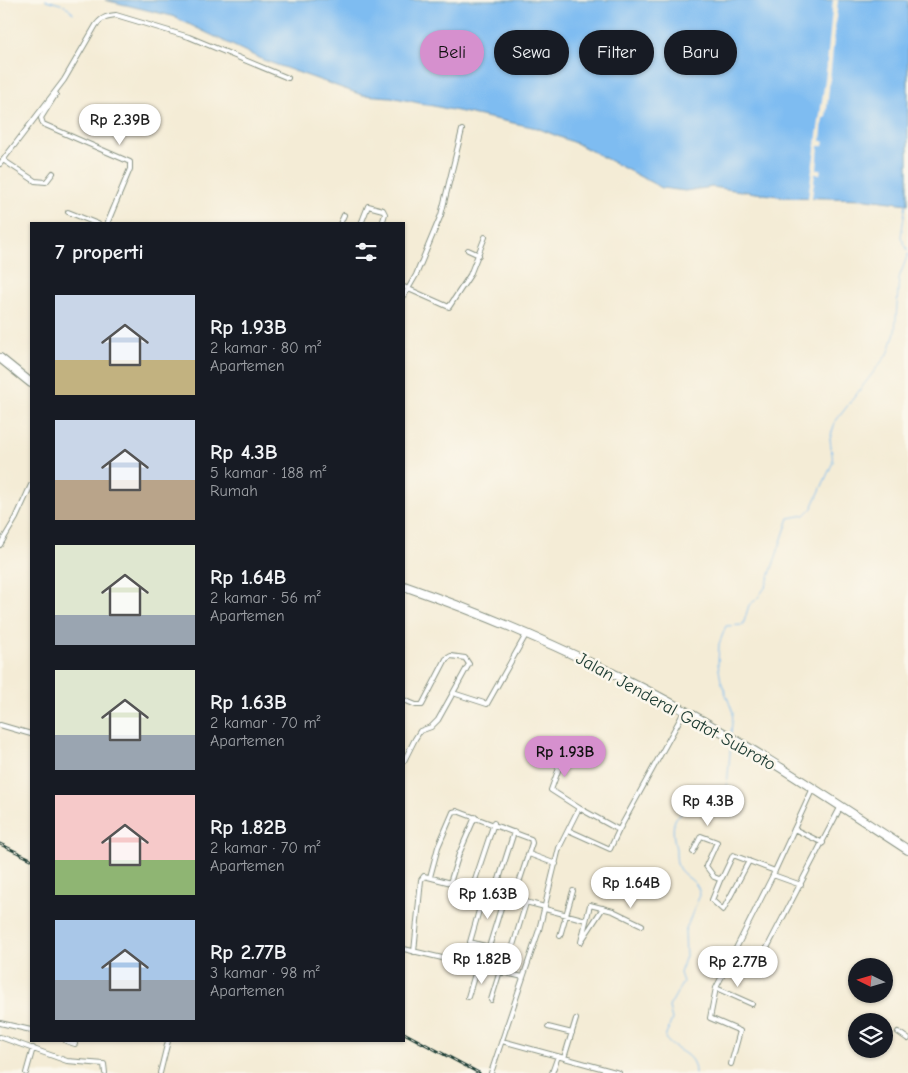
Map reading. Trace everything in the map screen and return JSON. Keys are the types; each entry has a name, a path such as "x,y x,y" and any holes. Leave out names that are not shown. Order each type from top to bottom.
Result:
{"highway":[{"path":"0,358 30,382"},
{"name":"Jalan Jenderal Gatot Subroto","path":"405,586 527,634 607,670 728,737 813,788 908,850"}],"street":[{"path":"108,222 130,169 130,162 43,124 41,118 96,24 102,18 116,15 189,37 288,78"},
{"path":"54,173 46,182 42,183 32,180 2,162 58,88"},
{"path":"462,130 441,216 422,261 406,288 449,307 468,278 485,237"},
{"path":"362,222 368,206 384,210 383,222"},
{"path":"68,212 93,222"},
{"path":"341,222 344,215"},
{"path":"468,250 479,255"},
{"path":"0,545 16,518 30,487"},
{"path":"453,693 487,704 527,634"},
{"path":"405,700 416,706 422,705 446,659 451,656 465,658 469,664 438,720 431,727 420,731 405,759"},
{"path":"568,830 610,849 684,712"},
{"path":"0,725 30,734"},
{"path":"546,755 559,768 551,790 619,830"},
{"path":"731,1064 740,1031 710,1018 716,988 774,873 813,788"},
{"path":"730,958 755,968 801,886 841,806"},
{"path":"491,1073 545,908 559,848 579,808"},
{"path":"430,878 438,847 453,812 457,811 531,839 532,843 513,901"},
{"path":"450,883 459,854 475,817"},
{"path":"472,889 494,824"},
{"path":"794,829 822,843"},
{"path":"494,895 514,832"},
{"path":"693,852 701,836 717,842 706,866 714,877 722,878"},
{"path":"528,854 556,864"},
{"path":"750,861 723,910 712,900 733,855 750,861 801,886"},
{"path":"414,952 421,880 424,876 586,920"},
{"path":"560,936 573,891"},
{"path":"484,893 469,940 472,943 511,953"},
{"path":"489,947 504,898"},
{"path":"505,972 526,903"},
{"path":"603,908 581,942 590,905 603,908 642,925"},
{"path":"405,949 522,977"},
{"path":"468,997 477,967"},
{"path":"491,1000 500,971"},
{"path":"716,988 752,1004"},
{"path":"564,1058 576,1019"},
{"path":"0,1023 30,1030"},
{"path":"548,1026 572,1033"},
{"path":"898,1032 908,1039"},
{"path":"0,1037 66,1061 104,1064 105,1073"},
{"path":"502,1041 619,1073"},
{"path":"69,1042 75,1044"},
{"path":"160,1073 168,1042"},
{"path":"26,1073 33,1048"},
{"path":"552,1073 558,1056"},
{"path":"554,1067 557,1073"}],"water":[{"path":"105,0 908,0 908,204 867,199 785,197 712,187 685,191 662,188 580,145 537,128 391,97 362,95 263,60 172,16"}],"pier":[{"path":"833,0 838,0 826,118 823,118 821,141 824,141 823,146 819,146 817,169 821,169 820,174 815,174 812,198 808,198 826,73"}],"waterway":[{"path":"46,0 64,5 73,13"},
{"path":"906,203 901,237 908,251"},
{"path":"731,733 733,713 721,681 718,664 719,644 726,626 743,625 749,605 757,599 766,586 789,518 805,515 812,508 833,462 830,439 835,422 889,352 895,332 899,278 908,254"},
{"path":"695,1073 692,1060 665,1038 672,1019 669,1007 683,982 680,973 686,956 685,931 700,895 695,884 678,866 673,829 674,821 679,815 707,802 726,797 731,742"}],"railway":[{"path":"0,844 30,859"},
{"path":"405,1034 479,1073"}]}
